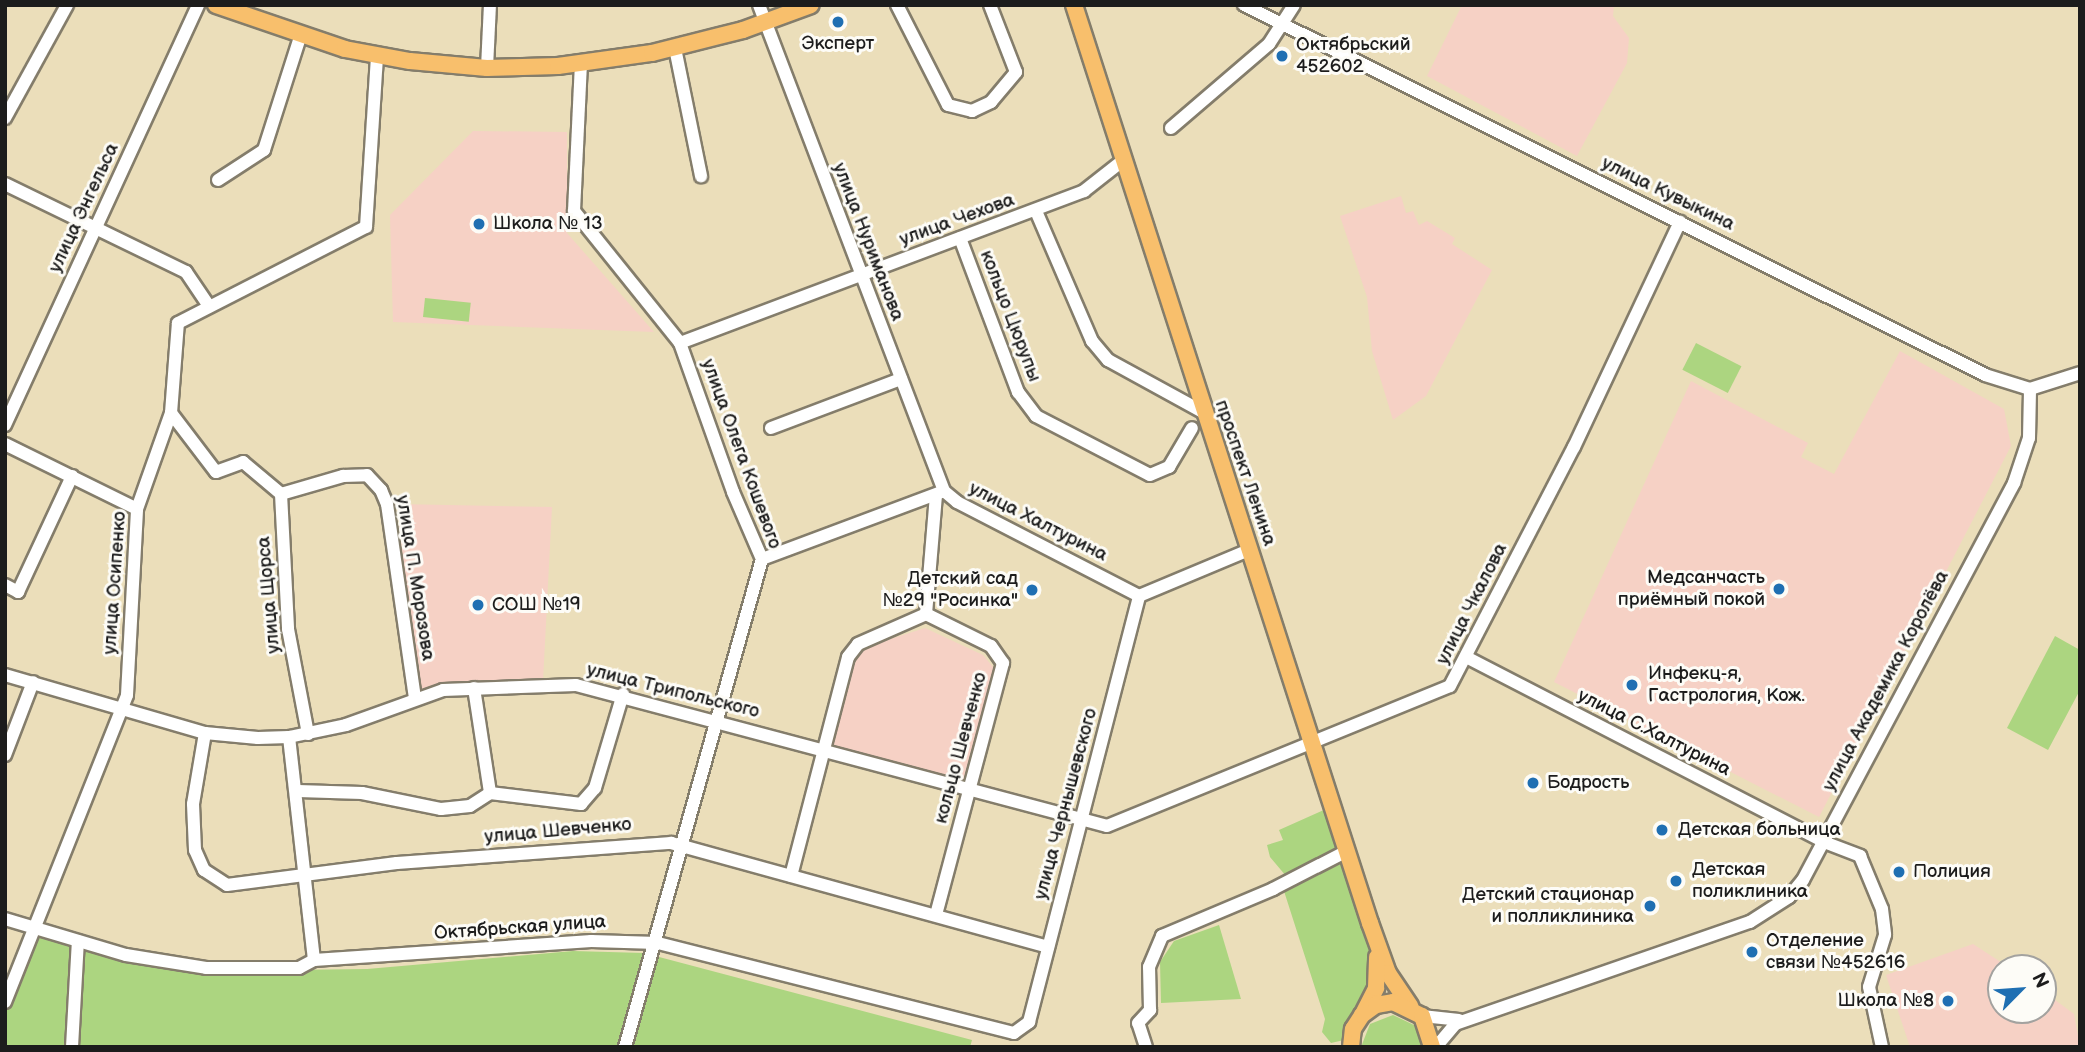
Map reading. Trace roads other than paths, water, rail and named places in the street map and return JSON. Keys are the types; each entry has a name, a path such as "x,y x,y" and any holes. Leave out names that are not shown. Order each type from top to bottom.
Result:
{"main road":[{"path":"216,5 300,37 377,56 487,68 581,63 675,48 765,23 811,5"},
{"name":"проспект Ленина","path":"1072,5 1370,923 1388,973 1439,1044"},
{"name":"проспект Ленина","path":"1351,1047 1353,1030 1362,1015 1378,974 1370,923"},
{"path":"1362,1015 1385,1003 1416,1011"}],"street":[{"path":"5,118 67,5"},
{"name":"улица Энгельса","path":"5,425 198,5"},
{"path":"487,68 490,5"},
{"name":"улица Нуриманова","path":"759,5 859,277 901,379 940,494"},
{"path":"897,5 948,105 972,111 996,98 1016,72 990,5"},
{"name":"улица Кувыкина","path":"1244,5 1985,375 2030,389"},
{"path":"1171,128 1284,25 1294,5"},
{"path":"218,180 264,150 300,37"},
{"path":"675,48 701,176"},
{"name":"улица Осипенко","path":"5,1002 123,706 137,509 171,413 178,323 208,305 366,227 377,56"},
{"name":"улица Олега Кошевого","path":"581,63 574,211 680,343 733,492 762,559 657,943 625,1047"},
{"name":"улица Чехова","path":"680,343 1036,211 1093,187 1121,162"},
{"path":"6,188 97,228 186,272 208,305"},
{"path":"1036,211 1092,341 1108,360 1203,412"},
{"name":"улица Чкалова","path":"1084,822 1107,826 1445,691 1468,658 1680,222"},
{"name":"кольцо Цюрупы","path":"960,238 1018,392 1036,416 1150,475 1169,467 1192,428"},
{"path":"2030,389 2080,373"},
{"path":"771,428 901,379"},
{"name":"улица Академика Королёва","path":"1439,1044 1472,1017 1750,922 1789,897 1824,842 2014,483 2029,438 2030,389"},
{"path":"171,413 216,471 243,462 281,494"},
{"path":"5,443 137,509"},
{"name":"улица П. Морозова","path":"281,494 343,476 367,475 381,490 387,504 415,698"},
{"path":"5,585 18,592 72,476"},
{"name":"улица Щорса","path":"281,494 288,629 308,734"},
{"path":"762,559 940,494 926,614 858,644 848,657 791,876"},
{"name":"улица Халтурина","path":"940,494 1139,596"},
{"path":"1139,596 1244,552"},
{"name":"улица Чернышевского","path":"1029,1022 1084,822 1139,596"},
{"name":"кольцо Шевченко","path":"926,614 990,646 1003,663 936,915"},
{"name":"улица С.Халтурина","path":"1468,658 1824,842 1860,856 1882,909 1885,935 1869,987 1882,1047"},
{"name":"улица Трипольского","path":"5,675 123,706 205,733 289,737 346,725 415,698 474,688 576,685 622,694 1084,822"},
{"path":"5,755 33,682"},
{"path":"474,688 490,793"},
{"path":"298,791 362,793 441,809 470,806 490,793 574,805 587,800 595,788 622,694"},
{"name":"улица Шевченко","path":"205,733 193,804 195,849 204,870 227,885 306,873 654,842 684,845 1048,947"},
{"path":"289,737 298,791 314,960"},
{"path":"1146,1047 1138,1023 1150,1010 1149,967 1162,936 1273,889 1347,851"},
{"name":"Октябрьская улица","path":"5,919 163,963 206,968 299,968 314,960 591,941 657,943 991,1031 1014,1033 1029,1022"},
{"path":"72,1047 78,941"},
{"path":"1416,1011 1445,1021 1472,1017"}],"place":[{"name":"Эксперт","path":"838,22"},
{"name":"Октябрьский 452602","path":"1282,56"},
{"name":"Школа № 13","path":"479,224"},
{"name":"Медсанчасть приёмный покой","path":"1779,589"},
{"name":"Детский сад №29 \"Росинка\"","path":"1032,590"},
{"name":"СОШ №19","path":"478,605"},
{"name":"Инфекц-я, Гастрология, Кож.","path":"1632,685"},
{"name":"Бодрость","path":"1533,783"},
{"name":"Детская больница","path":"1662,830"},
{"name":"Полиция","path":"1899,872"},
{"name":"Детская поликлиника","path":"1676,881"},
{"name":"Детский стационар и полликлиника","path":"1650,906"},
{"name":"Отделение связи №452616","path":"1752,952"},
{"name":"Школа №8","path":"1948,1001"}]}
